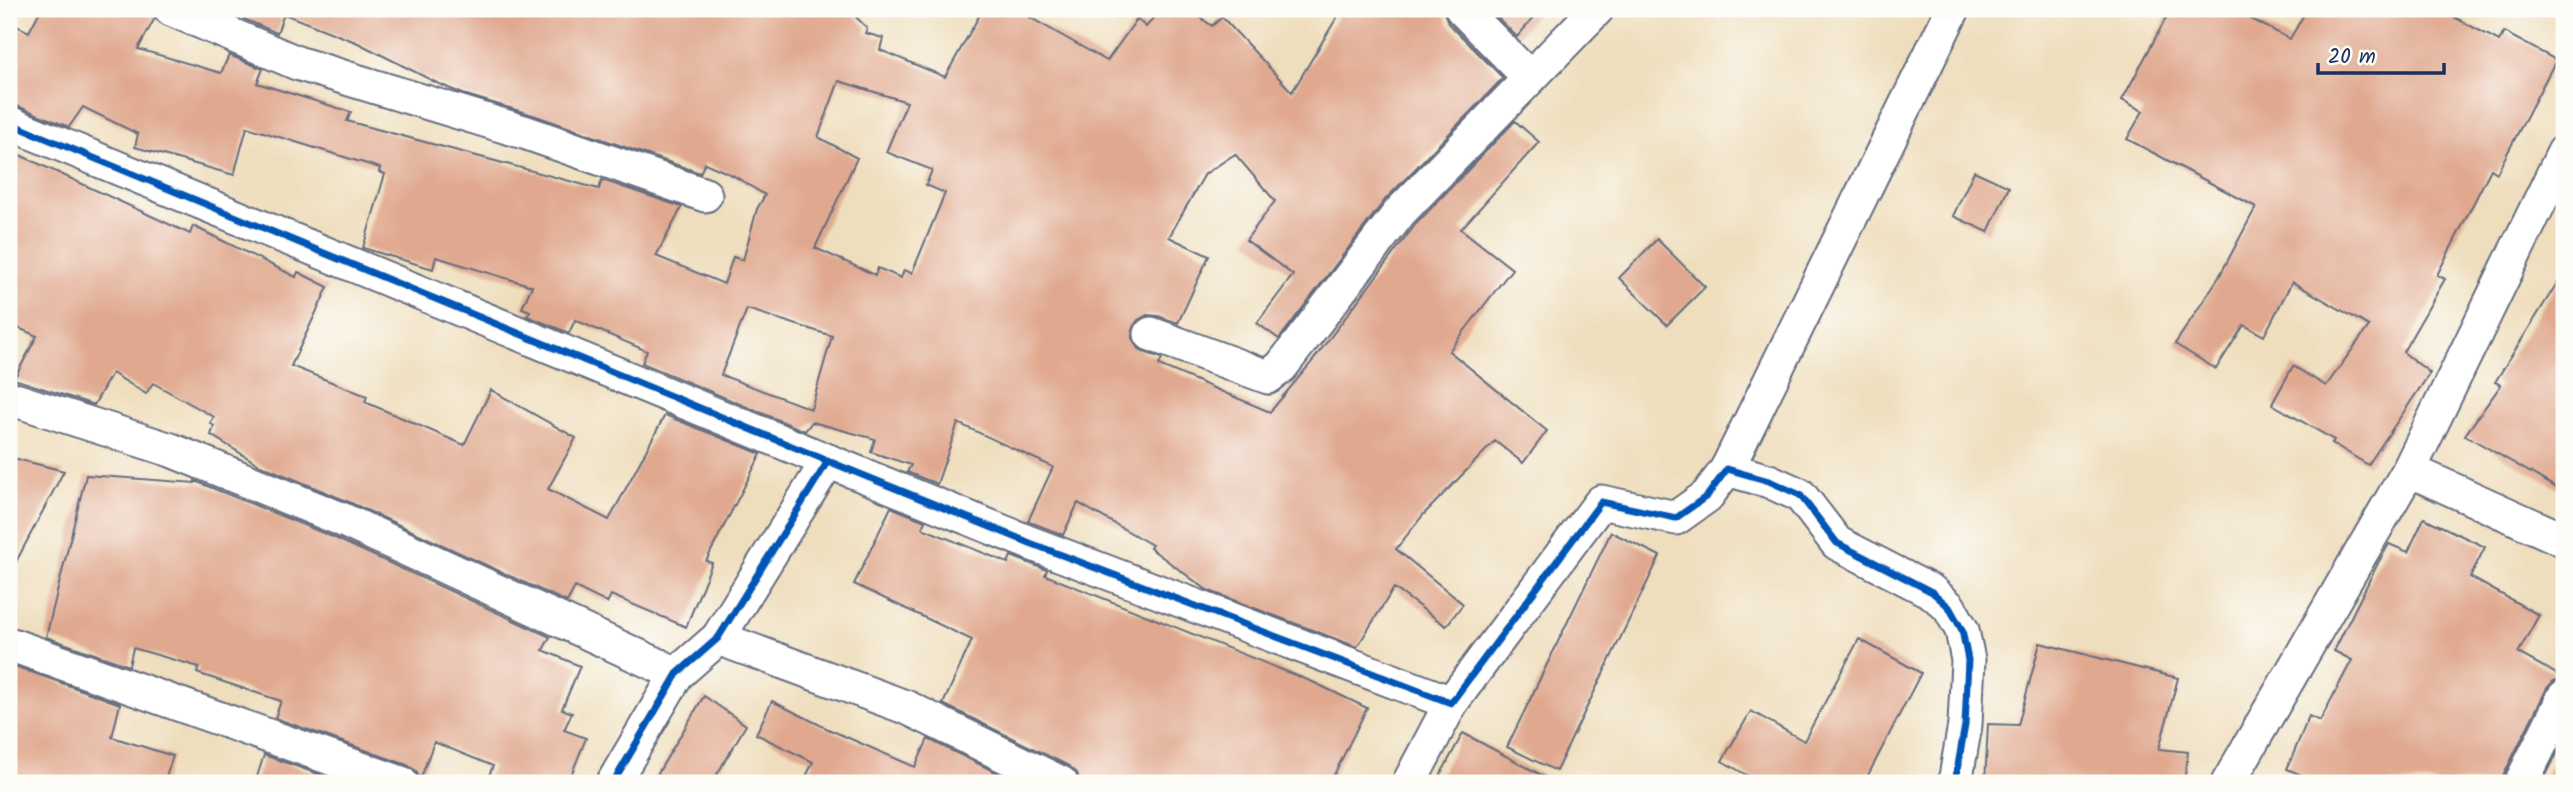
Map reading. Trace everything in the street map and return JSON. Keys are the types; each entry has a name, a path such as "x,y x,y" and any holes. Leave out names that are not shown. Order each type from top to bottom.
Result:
{"street":[{"path":"171,9 297,63 527,133 705,195"},
{"path":"1462,9 1530,77"},
{"path":"1151,334 1268,377 1281,367 1400,212 1597,9"},
{"path":"1409,783 1451,703 1601,502 1676,518 1707,496 1727,469 1953,9"},
{"path":"9,123 1031,543 1451,703"},
{"path":"2228,783 2409,470 2564,152"},
{"path":"9,398 171,450 341,519 677,674"},
{"path":"613,783 677,674 718,638 828,461"},
{"path":"1727,469 1769,481 1800,495 1837,542 1932,593 1950,607 1962,630 1968,660 1965,725 1955,783"},
{"path":"2409,470 2564,540"},
{"path":"718,638 908,708 1061,783"},
{"path":"9,644 401,783"},
{"path":"2521,783 2564,697"}],"building":[{"path":"41,9 152,9 155,18 138,49 221,73 229,55 263,69 257,83 351,112 347,121 599,189 602,180 682,207 656,256 724,284 733,257 743,260 757,209 765,195 734,176 705,163 700,173 533,115 463,94 358,43 284,14 277,33 244,19 248,9 848,9 867,28 865,33 883,38 880,50 945,77 983,9 1015,9 1107,61 1137,19 1146,27 1160,9 1189,9 1212,26 1222,17 1292,92 1342,9 1443,9 1448,23 1503,78 1385,200 1279,339 1257,323 1293,275 1246,240 1275,201 1235,154 1205,174 1169,237 1209,256 1178,323 1147,315 1133,327 1132,338 1144,352 1162,358 1159,365 1270,412 1311,363 1415,225 1515,121 1539,142 1461,229 1512,269 1449,351 1547,431 1523,463 1495,441 1424,514 1396,549 1463,604 1446,626 1394,588 1357,647 1207,590 1150,548 1152,545 1078,503 1063,535 1028,521 1053,467 958,423 937,484 907,472 911,465 871,452 875,439 812,422 805,431 642,363 647,351 575,320 569,333 527,316 530,311 522,308 532,286 436,257 433,269 363,248 385,174 379,172 380,168 247,127 234,175 135,147 138,134 83,107 69,127 9,103 9,22 29,32","holes":["839,81 907,102 886,152 932,170 926,185 945,193 912,273 904,270 901,278 878,268 875,275 815,248 857,158 818,137","747,309 832,336 811,409 721,375"]},
{"path":"1489,9 1541,9 1517,37"},
{"path":"2171,9 2232,9 2290,39 2307,9 2439,9 2499,41 2504,32 2556,60 2497,173 2491,169 2437,275 2445,279 2403,352 2430,373 2368,465 2332,443 2334,440 2272,404 2293,366 2326,386 2369,326 2292,282 2264,336 2244,325 2216,369 2175,344 2219,277 2256,207 2127,139 2143,111 2122,100"},
{"path":"9,150 190,234 193,226 296,277 298,272 328,287 291,366 367,396 365,402 464,445 491,390 576,438 548,489 609,520 665,415 761,454 706,561 712,563 686,627 611,595 607,603 575,587 567,602 349,502 258,464 211,435 214,426 210,423 214,417 153,383 146,394 112,373 94,405 14,379 37,336 9,324"},
{"path":"1974,171 2009,187 1988,232 1953,216"},
{"path":"1657,239 1705,287 1667,325 1619,278"},
{"path":"2564,272 2564,492 2465,435 2501,385 2495,382"},
{"path":"9,457 64,471 9,575"},
{"path":"86,475 195,481 333,537 550,637 543,650 580,666 562,709 572,713 564,730 586,738 568,783 486,783 493,766 434,742 420,780 416,771 407,765 275,718 281,701 197,673 199,667 133,648 129,666 46,637"},
{"path":"891,507 925,521 922,528 1008,563 1011,556 1047,570 1045,575 1315,683 1367,708 1330,783 1080,783 1077,773 1069,766 943,704 972,640 854,584"},
{"path":"2424,518 2485,547 2470,577 2539,615 2518,653 2564,678 2554,681 2547,688 2502,783 2321,783 2287,769 2309,716 2320,721 2352,660 2334,651 2378,563 2389,544 2408,552"},
{"path":"1611,532 1660,556 1556,771 1507,747"},
{"path":"1859,639 1921,673 1864,783 1761,783 1722,761 1751,711 1804,741"},
{"path":"2040,643 2178,678 2159,749 2188,752 2184,783 1985,783 1988,724 2018,725"},
{"path":"9,664 120,704 112,737 173,756 164,783 9,783"},
{"path":"704,696 746,725 712,783 652,783"},
{"path":"772,701 915,767 928,739 1018,783 803,783 813,762 756,734"},
{"path":"1463,733 1556,783 1436,783"},
{"path":"2564,740 2564,783 2542,783"},
{"path":"264,755 344,783 255,783"}],"cycle path":[{"path":"9,123 828,461"},
{"path":"613,783 677,674 718,638 828,461 1030,543 1451,703 1601,502 1676,518 1707,496 1727,469 1769,481 1800,495 1837,543 1932,592 1949,607 1962,630 1968,660 1965,725 1955,783"}]}
